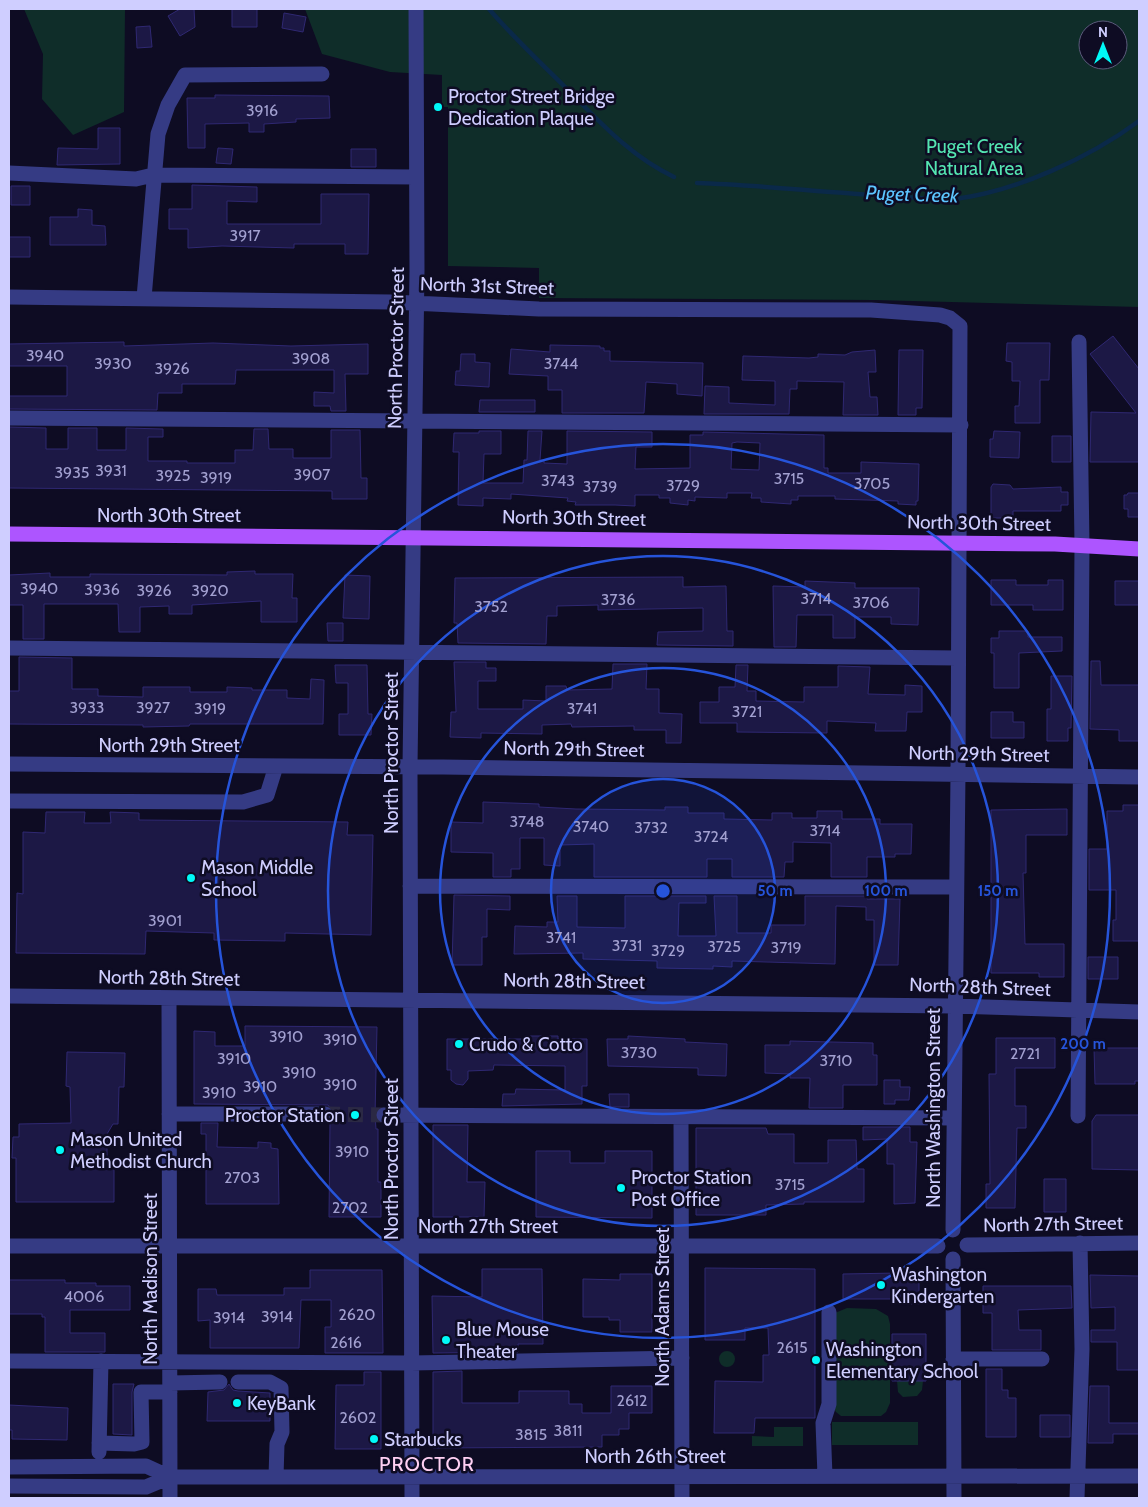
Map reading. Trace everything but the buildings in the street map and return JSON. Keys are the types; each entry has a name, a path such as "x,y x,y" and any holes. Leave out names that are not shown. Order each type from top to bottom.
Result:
{"main road":[{"name":"North 30th Street","path":"9,534 414,536 959,543 1082,545 1139,549"}],"street":[{"name":"North Proctor Street","path":"412,1498 410,767 417,303 416,9"},
{"path":"144,298 158,134 168,105 185,75 322,74"},
{"path":"9,173 136,180 154,175 416,178"},
{"name":"North 31st Street","path":"9,297 417,303 539,309 871,310 940,315 950,318 960,326"},
{"name":"North Washington Street","path":"953,1230 961,425 960,326"},
{"path":"1078,1116 1082,545 1079,342"},
{"path":"9,418 961,425"},
{"path":"9,648 958,658"},
{"name":"North 29th Street","path":"9,764 410,767 1139,777"},
{"path":"9,801 243,802 267,795 276,766"},
{"path":"410,886 956,887"},
{"name":"North 28th Street","path":"9,996 954,1006 1139,1012"},
{"name":"North Madison Street","path":"169,999 170,1498"},
{"path":"169,1114 325,1114"},
{"path":"384,1115 953,1118"},
{"name":"North Adams Street","path":"681,1117 682,1498"},
{"path":"953,1230 963,1235 967,1245 964,1254 952,1259 942,1255 938,1246 941,1235 953,1230"},
{"path":"1077,1498 1082,1349 1080,1243"},
{"name":"North 27th Street","path":"967,1245 1139,1243"},
{"name":"North 27th Street","path":"9,1246 682,1244 938,1246"},
{"path":"952,1259 954,1498"},
{"path":"825,1476 823,1422 829,1404 829,1312"},
{"path":"9,1361 411,1363 682,1358"},
{"path":"953,1359 1042,1360"},
{"path":"100,1466 101,1362"},
{"path":"99,1443 134,1444 142,1442 141,1392 220,1382"},
{"path":"238,1382 270,1382 281,1388 282,1432 277,1444 276,1477"},
{"name":"North 26th Street","path":"9,1467 146,1466 170,1477"},
{"name":"North 26th Street","path":"9,1486 146,1487 170,1477 1139,1476"}],"green space":[{"path":"24,9 125,9 124,112 73,135 42,99 43,54"},
{"name":"Puget Creek Natural Area","path":"305,9 1139,9 1139,307 874,300 539,298 539,268 448,266 448,107 442,107 442,75 390,72 322,54"},
{"path":"847,1308 876,1309 888,1316 890,1324 890,1403 886,1412 881,1416 841,1416 832,1405 835,1313"},
{"path":"727,1351 733,1353 735,1359 733,1365 727,1367 721,1365 719,1359 721,1353"},
{"path":"897,1381 923,1381 922,1390 917,1396 903,1397 898,1392"},
{"path":"832,1422 918,1422 918,1445 832,1445"},
{"path":"774,1427 803,1427 803,1446 752,1446 752,1436 774,1437"}],"waterway":[{"name":"Puget Creek","path":"489,9 507,30 629,149 658,169 674,177"},
{"name":"Puget Creek","path":"697,183 955,199 1003,189 1052,171 1098,148 1139,121"}],"tunnel":[{"path":"325,1114 384,1115"}],"place":[{"name":"Proctor Street Bridge Dedication Plaque","path":"438,107"},
{"name":"Mason Middle School","path":"191,878"},
{"name":"Crudo & Cotto","path":"459,1044"},
{"name":"Proctor Station","path":"355,1115"},
{"name":"Mason United Methodist Church","path":"60,1150"},
{"name":"Proctor Station Post Office","path":"621,1188"},
{"name":"Washington Kindergarten","path":"881,1285"},
{"name":"Blue Mouse Theater","path":"446,1340"},
{"name":"Washington Elementary School","path":"816,1360"},
{"name":"KeyBank","path":"237,1403"},
{"name":"Starbucks","path":"374,1439"}],"district":[{"name":"PROCTOR","path":"427,1464"}]}
